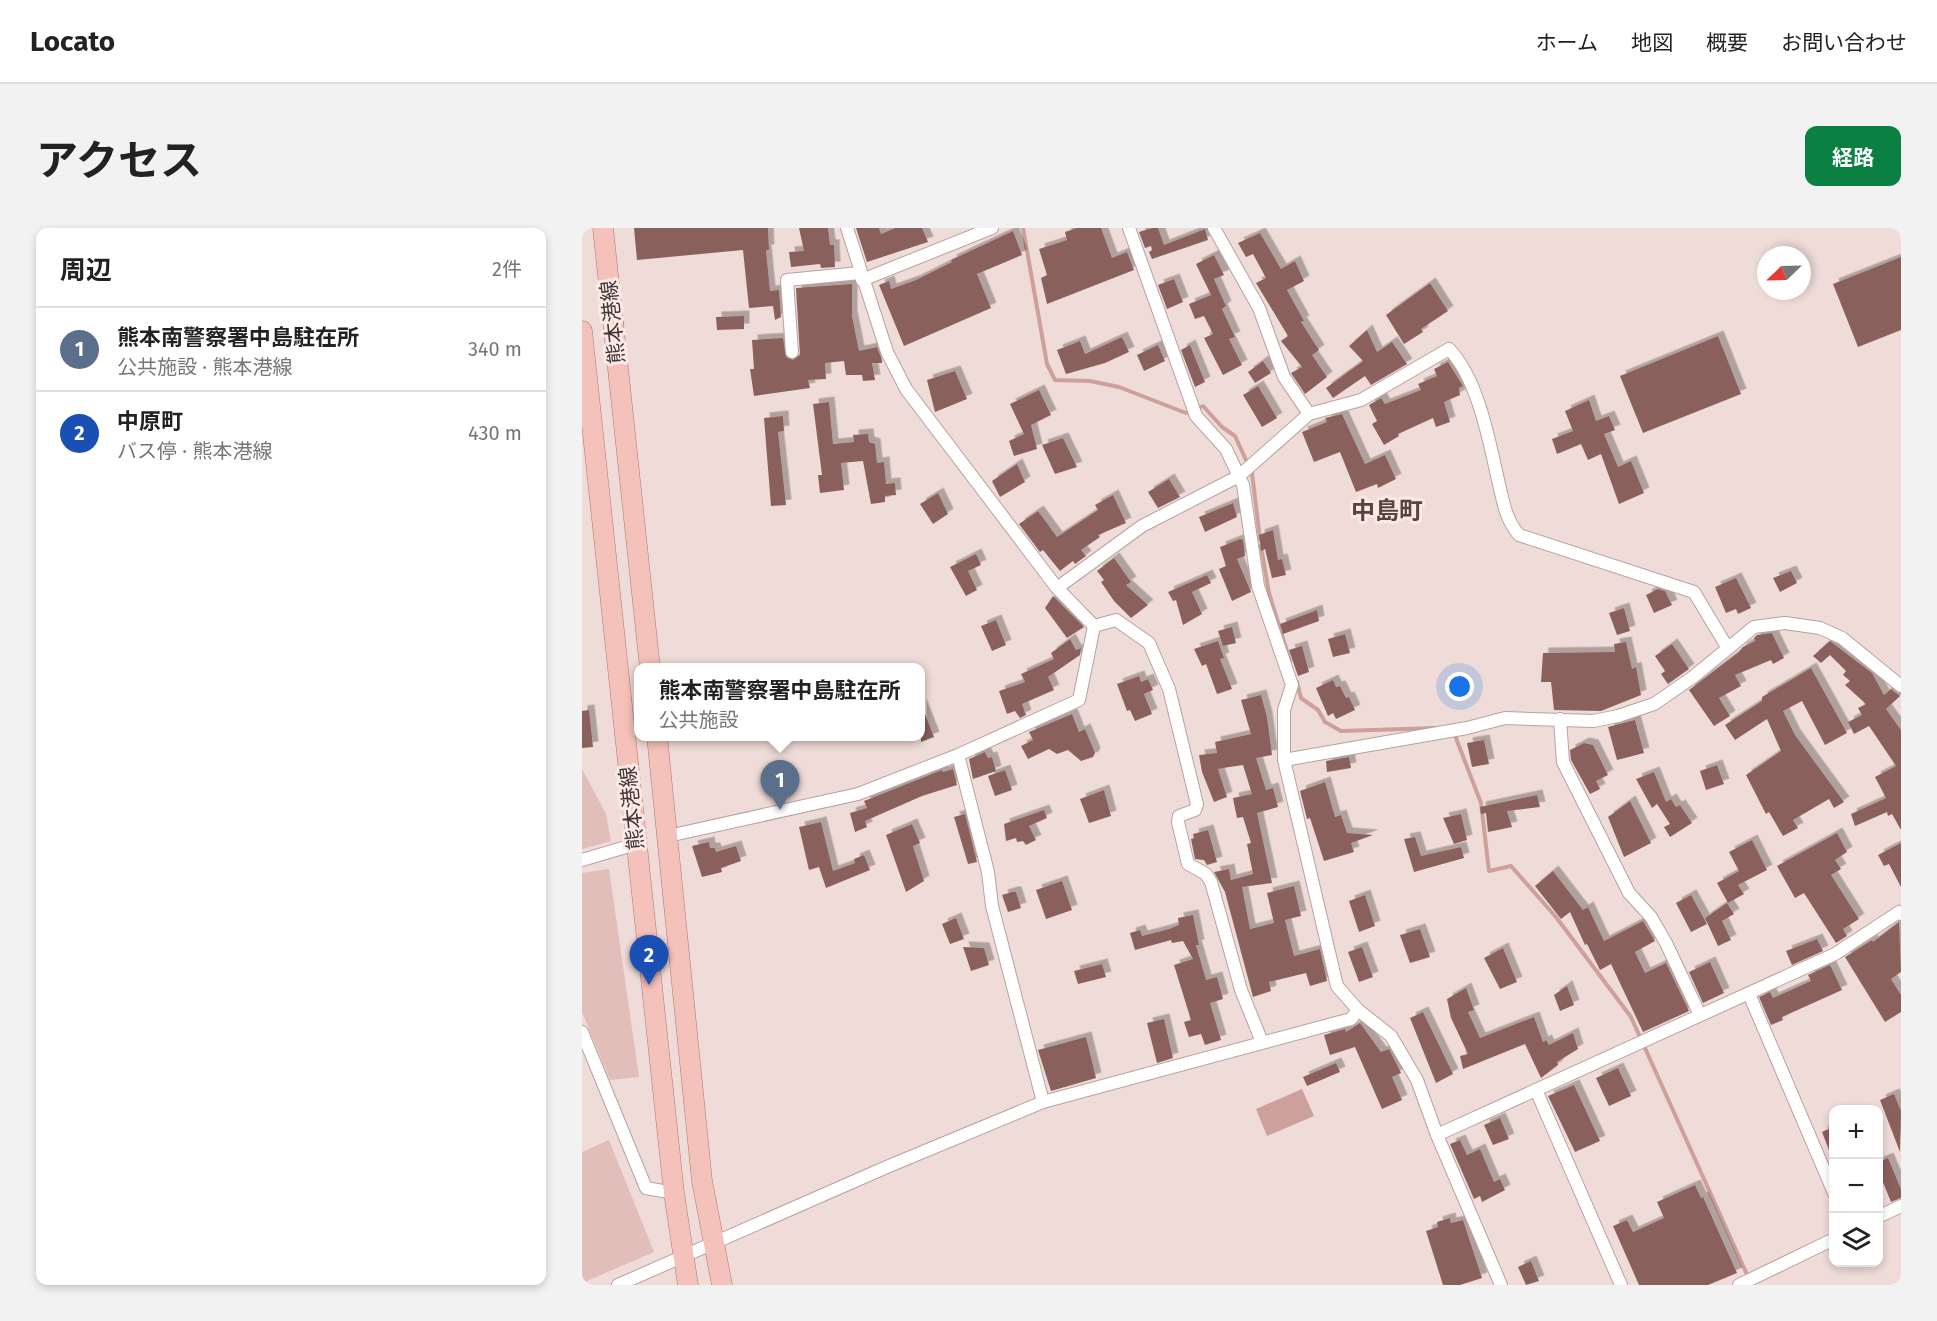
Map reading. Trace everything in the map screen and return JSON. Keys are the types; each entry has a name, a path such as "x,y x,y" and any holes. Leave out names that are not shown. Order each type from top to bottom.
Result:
{"main road":[{"name":"熊本港線","path":"603,228 649,663"},
{"name":"熊本港線","path":"582,331 674,1193 688,1285"},
{"path":"591,421 624,417"},
{"name":"熊本港線","path":"658,741 702,1181 722,1285"},
{"path":"636,844 668,836"}],"street":[{"path":"848,228 861,276 887,352 906,389 1058,588 1094,626"},
{"path":"792,352 787,280 861,276 992,228"},
{"path":"1129,228 1196,416 1226,449 1239,476 1258,586 1292,686 1284,710 1284,760 1337,986 1358,1010 1391,1036 1417,1080 1437,1135 1501,1285"},
{"path":"1214,228 1259,308 1284,377 1309,414"},
{"path":"1058,588 1142,526 1239,476 1309,414 1361,400 1449,349 1460,360 1472,388 1488,435 1508,523 1519,535 1694,592 1726,647"},
{"path":"1094,626 1116,620 1149,643 1169,689 1197,804 1195,810 1179,816 1178,822 1188,864 1206,874 1211,882 1241,990 1262,1042"},
{"path":"1284,760 1467,728 1505,718 1593,721 1654,704 1693,677 1726,647 1754,627 1785,623 1820,628 1842,638 1901,686"},
{"path":"668,836 858,794 958,755 1079,700 1094,626"},
{"path":"1560,719 1563,762 1629,893 1651,917 1666,943 1700,1015"},
{"path":"958,755 988,872 992,906 1043,1102"},
{"path":"582,860 636,844"},
{"path":"1437,1135 1835,954 1899,912 1901,914"},
{"path":"1749,994 1829,1184"},
{"path":"618,1285 889,1166 1043,1102 1351,1019 1358,1010"},
{"path":"582,1032 646,1188 674,1193"},
{"path":"1536,1090 1621,1285"},
{"path":"1883,1215 1901,1206"},
{"path":"1739,1285 1829,1241"}],"shaded area":[{"path":"582,769 606,814 611,841 582,849"},
{"path":"609,869 639,1077 610,1080 582,1012 582,873"},
{"path":"1302,1089 1314,1116 1267,1136 1256,1109"},
{"path":"609,1140 654,1252 582,1283 582,1152"}],"building":[{"path":"634,228 768,228 769,250 766,250 770,291 779,290 781,317 775,320 773,306 749,308 743,250 637,260"},
{"path":"799,228 828,228 830,245 834,245 835,267 821,268 820,264 791,267 789,252 804,251"},
{"path":"856,228 879,228 881,234 895,228 922,228 928,242 867,262"},
{"path":"1077,228 1101,228 1112,258 1127,252 1134,270 1047,304 1041,278 1047,275 1039,249 1067,240 1065,232"},
{"path":"1158,228 1164,245 1205,229 1208,240 1152,259 1149,252 1152,250 1151,246 1145,248 1139,232"},
{"path":"1013,231 1022,255 977,274 991,308 904,346 879,285 889,281 891,289 916,280 952,262 951,260"},
{"path":"1260,233 1281,269 1295,261 1304,281 1287,290 1304,321 1301,322 1319,350 1312,355 1327,377 1305,394 1291,373 1302,367 1281,341 1288,336 1256,283 1266,278 1253,254 1246,257 1238,243"},
{"path":"1214,255 1224,275 1214,279 1226,306 1222,309 1235,337 1229,339 1242,365 1223,375 1204,338 1213,334 1204,316 1195,319 1189,304 1211,295 1196,264"},
{"path":"1901,257 1901,330 1858,347 1833,284"},
{"path":"1174,279 1183,302 1167,309 1158,285"},
{"path":"1430,283 1448,311 1421,329 1423,332 1404,344 1386,315"},
{"path":"852,284 852,316 859,351 877,347 882,360 882,363 872,363 875,380 863,381 862,375 846,375 844,361 825,363 826,379 808,380 810,388 754,396 750,369 754,369 752,340 783,338 786,357 793,360 800,355 796,288"},
{"path":"744,316 744,329 717,330 716,317"},
{"path":"1367,330 1377,352 1392,342 1407,364 1371,385 1365,376 1333,398 1326,388 1363,361 1349,346"},
{"path":"1718,336 1741,394 1643,433 1620,376"},
{"path":"1122,337 1129,352 1105,363 1066,374 1057,350 1080,341 1085,354"},
{"path":"1158,345 1165,361 1144,371 1137,355"},
{"path":"1190,345 1205,382 1195,387 1181,350"},
{"path":"1263,361 1271,373 1255,383 1248,372"},
{"path":"1448,362 1463,386 1459,388 1460,395 1444,402 1450,422 1436,427 1433,418 1398,434 1399,436 1384,445 1372,424 1377,421 1369,405 1381,398 1385,404 1421,390 1418,384 1437,376 1434,369"},
{"path":"955,371 967,399 935,412 927,380"},
{"path":"1258,386 1277,418 1262,427 1243,395"},
{"path":"1039,390 1051,415 1031,425 1037,449 1014,456 1009,441 1024,434 1010,404"},
{"path":"1589,400 1596,421 1609,416 1615,430 1604,434 1618,467 1631,461 1644,493 1619,504 1601,454 1588,460 1581,444 1557,454 1552,439 1573,431 1565,411"},
{"path":"829,402 833,444 854,442 853,435 868,434 869,442 875,444 877,463 884,462 886,484 895,483 896,495 885,496 885,502 871,504 863,461 841,463 844,490 820,493 818,475 822,475 813,404"},
{"path":"1342,414 1365,464 1385,455 1396,479 1378,488 1377,484 1356,492 1340,452 1314,462 1302,432 1327,422 1325,418"},
{"path":"783,416 784,431 778,432 786,505 771,506 764,418"},
{"path":"1063,438 1077,467 1055,474 1042,445"},
{"path":"1017,464 1025,482 1000,497 992,481"},
{"path":"1169,479 1180,497 1158,508 1148,492"},
{"path":"938,493 948,514 933,524 920,504"},
{"path":"1113,495 1126,523 1098,535 1100,537 1081,550 1086,556 1075,564 1073,561 1060,571 1043,550 1040,552 1019,524 1038,511 1057,537 1098,510 1095,505"},
{"path":"1233,503 1237,517 1205,532 1199,517"},
{"path":"1273,530 1278,560 1282,559 1286,575 1272,578 1265,549 1261,551 1259,535"},
{"path":"1240,539 1243,540 1245,556 1237,559 1251,592 1232,601 1219,569 1226,566 1220,547"},
{"path":"976,554 981,565 968,571 977,590 966,596 950,567"},
{"path":"1114,558 1131,582 1126,585 1148,605 1131,618 1114,601 1101,582 1104,580 1097,571"},
{"path":"1791,571 1797,583 1780,592 1773,578"},
{"path":"1207,575 1211,583 1192,592 1202,614 1183,625 1176,600 1173,601 1168,592"},
{"path":"1736,578 1751,608 1738,614 1736,609 1726,613 1715,587"},
{"path":"1658,589 1665,591 1672,605 1654,613 1646,595"},
{"path":"1053,596 1084,627 1067,638 1045,608"},
{"path":"1624,608 1630,631 1617,635 1609,613"},
{"path":"1317,610 1319,621 1283,634 1280,624"},
{"path":"996,620 1006,645 992,651 981,626"},
{"path":"1232,627 1236,643 1223,646 1218,631"},
{"path":"1772,633 1784,658 1773,664 1771,660 1735,675 1741,686 1719,698 1730,716 1714,726 1689,690 1743,647 1755,641 1754,638 1757,635"},
{"path":"1345,634 1350,653 1333,657 1328,639"},
{"path":"1070,639 1076,650 1081,648 1080,655 1048,677 1054,690 1022,704 1026,715 1020,718 1015,711 1007,714 999,691 1025,682 1021,674 1054,659 1051,653"},
{"path":"1218,641 1224,658 1220,659 1232,689 1217,694 1206,664 1202,666 1194,649"},
{"path":"1830,641 1872,673 1884,695 1891,689 1900,696 1886,709 1901,730 1901,830 1892,814 1888,816 1887,812 1855,826 1851,814 1886,798 1875,777 1896,766 1869,726 1854,734 1848,722 1862,715 1858,708 1866,704 1845,685 1850,681 1843,675 1846,671 1830,655 1821,663 1813,656"},
{"path":"1626,642 1632,669 1636,667 1641,695 1601,711 1554,710 1551,682 1541,682 1543,653 1615,652 1614,644"},
{"path":"1672,644 1689,669 1668,684 1661,674 1665,671 1655,656"},
{"path":"1302,646 1309,672 1298,676 1289,650"},
{"path":"1811,668 1847,733 1825,745 1802,701 1783,711 1795,735 1844,802 1834,808 1829,799 1793,820 1798,828 1783,836 1769,812 1766,814 1746,775 1781,751 1767,719 1735,740 1725,725 1762,701 1762,697"},
{"path":"1139,676 1141,682 1148,679 1153,690 1144,694 1152,714 1135,721 1130,710 1127,711 1117,684"},
{"path":"1333,680 1336,687 1340,686 1346,698 1349,697 1355,710 1336,719 1333,713 1328,716 1316,688"},
{"path":"1261,695 1267,717 1272,755 1256,758 1266,790 1273,788 1278,807 1257,813 1272,883 1242,887 1250,929 1274,923 1267,893 1294,886 1301,916 1285,920 1294,956 1320,949 1327,981 1310,986 1306,973 1269,982 1271,991 1253,997 1225,892 1214,872 1229,869 1231,880 1253,874 1247,844 1251,843 1243,817 1237,818 1233,798 1252,794 1243,765 1218,769 1227,797 1214,802 1202,772 1199,755 1217,753 1215,742 1251,734 1241,700"},
{"path":"589,710 593,747 582,748 582,711"},
{"path":"925,714 934,737 925,740"},
{"path":"1072,714 1079,732 1085,729 1095,753 1093,757 1081,761 1068,750 1057,754 1049,749 1028,759 1021,746 1033,740 1029,732"},
{"path":"1635,720 1644,753 1617,760 1608,727"},
{"path":"1484,740 1489,764 1472,767 1467,743"},
{"path":"1584,743 1593,745 1608,775 1596,781 1600,789 1590,794 1571,760 1570,750"},
{"path":"985,752 988,758 992,757 996,771 973,779 969,759"},
{"path":"1349,757 1351,768 1327,772 1326,761"},
{"path":"1717,765 1724,784 1706,790 1700,771"},
{"path":"953,769 957,785 922,796 865,821 867,827 855,832 850,813 867,808 864,801 942,770 943,772"},
{"path":"1005,770 1012,790 995,796 988,776"},
{"path":"1654,772 1666,802 1671,799 1676,807 1680,805 1692,823 1670,837 1664,827 1670,824 1657,804 1652,808 1636,779"},
{"path":"1325,782 1335,817 1341,815 1347,833 1373,835 1351,843 1354,852 1324,861 1310,818 1307,819 1300,791"},
{"path":"1104,790 1111,816 1089,823 1080,799"},
{"path":"1537,795 1540,807 1507,811 1512,827 1488,832 1486,813 1481,814 1480,807"},
{"path":"1630,801 1651,843 1624,857 1608,817"},
{"path":"1044,810 1047,818 1029,826 1036,840 1026,845 1023,841 1017,842 1016,838 1006,841 1004,824"},
{"path":"965,814 977,862 968,864 954,817"},
{"path":"1461,814 1467,840 1454,844 1443,818"},
{"path":"821,822 833,871 855,863 854,859 864,855 870,870 826,888 819,867 809,870 799,827"},
{"path":"912,824 920,843 913,846 924,881 906,892 886,835"},
{"path":"1208,830 1217,862 1207,865 1204,860 1195,859 1191,839 1194,838 1193,834"},
{"path":"1837,833 1847,852 1835,860 1841,869 1831,875 1859,919 1843,929 1847,936 1836,943 1804,893 1795,898 1777,866"},
{"path":"1415,837 1421,856 1461,847 1464,858 1414,872 1404,839"},
{"path":"1752,840 1767,870 1738,885 1744,894 1728,903 1717,883 1739,871 1729,852"},
{"path":"709,842 710,848 715,848 716,852 736,846 741,861 721,868 722,872 702,877 692,846"},
{"path":"1901,843 1901,887 1889,864 1884,866 1878,855"},
{"path":"1553,871 1583,910 1588,907 1604,941 1643,921 1655,941 1635,952 1645,973 1666,963 1689,1011 1643,1032 1611,964 1600,970 1587,944 1585,945 1570,912 1561,919 1535,886"},
{"path":"1062,881 1072,910 1046,919 1036,890"},
{"path":"1016,892 1021,908 1008,912 1002,895"},
{"path":"1365,895 1375,926 1359,932 1349,901"},
{"path":"1691,895 1707,924 1691,932 1676,903"},
{"path":"1727,903 1734,914 1722,921 1731,940 1718,946 1705,918"},
{"path":"1193,915 1199,945 1196,945 1206,980 1217,977 1223,999 1210,1003 1221,1040 1205,1045 1201,1034 1189,1037 1184,1022 1191,1020 1174,965 1193,959 1183,941 1172,943 1171,940 1135,950 1130,933 1140,930 1142,936 1169,929 1179,925 1178,918"},
{"path":"956,918 964,939 950,944 942,924"},
{"path":"1899,922 1901,972 1891,979 1901,995 1901,1012 1885,1022 1845,957 1872,940 1873,942"},
{"path":"1420,929 1430,957 1410,963 1400,935"},
{"path":"1817,939 1823,951 1792,965 1786,951"},
{"path":"963,947 984,948 989,965 971,971"},
{"path":"1362,947 1373,977 1359,982 1348,952"},
{"path":"1503,948 1517,982 1500,989 1484,958"},
{"path":"1710,962 1724,993 1703,1003 1689,972"},
{"path":"1102,964 1106,977 1078,984 1074,971"},
{"path":"1830,965 1842,990 1782,1017 1783,1020 1771,1025 1759,997 1770,992 1773,998 1811,981 1808,975"},
{"path":"1567,986 1574,1005 1560,1011 1554,995"},
{"path":"1466,988 1474,1010 1468,1012 1480,1038 1534,1017 1543,1042 1546,1040 1549,1045 1573,1033 1578,1049 1557,1062 1558,1065 1541,1078 1525,1044 1463,1069 1460,1056 1468,1054 1451,1018 1447,999"},
{"path":"1423,1012 1453,1074 1436,1083 1410,1018"},
{"path":"1164,1019 1173,1058 1157,1063 1147,1023"},
{"path":"1360,1023 1381,1052 1389,1049 1401,1073 1392,1077 1402,1100 1382,1109 1355,1047 1330,1055 1324,1035 1345,1029 1346,1032"},
{"path":"1086,1037 1096,1078 1051,1091 1038,1050"},
{"path":"1336,1063 1340,1072 1307,1086 1303,1077"},
{"path":"1618,1068 1631,1096 1609,1106 1596,1078"},
{"path":"1574,1085 1600,1141 1575,1152 1548,1096"},
{"path":"1894,1094 1901,1111 1900,1152 1883,1105 1880,1100"},
{"path":"1500,1118 1509,1139 1493,1145 1484,1125"},
{"path":"1829,1129 1829,1150 1822,1132"},
{"path":"1460,1140 1467,1155 1480,1149 1494,1182 1500,1179 1505,1190 1482,1202 1480,1196 1474,1199 1450,1144"},
{"path":"1888,1158 1901,1189 1901,1198 1891,1202 1883,1182 1883,1160"},
{"path":"1695,1185 1701,1198 1703,1197 1737,1273 1708,1285 1639,1285 1613,1226 1627,1220 1633,1232 1664,1218 1657,1202"},
{"path":"1450,1218 1451,1223 1463,1220 1482,1278 1460,1285 1443,1285 1426,1231 1438,1227 1437,1222"},
{"path":"1531,1261 1539,1281 1526,1285 1518,1267"}],"waterway":[{"path":"1023,228 1047,364 1055,380 1090,381 1119,387 1186,413 1203,406 1222,427 1235,436 1252,473 1260,539"},
{"path":"1261,546 1269,593 1290,661"},
{"path":"1297,682 1301,698 1318,710 1325,722 1341,731 1435,728"},
{"path":"1454,733 1481,803 1489,871 1511,866 1556,917 1631,1017 1749,1279"}],"place":[{"name":"熊本南警察署中島駐在所","path":"780,810"},
{"name":"中原町","path":"649,985"}],"district":[{"name":"中島町","path":"1387,511"}]}
